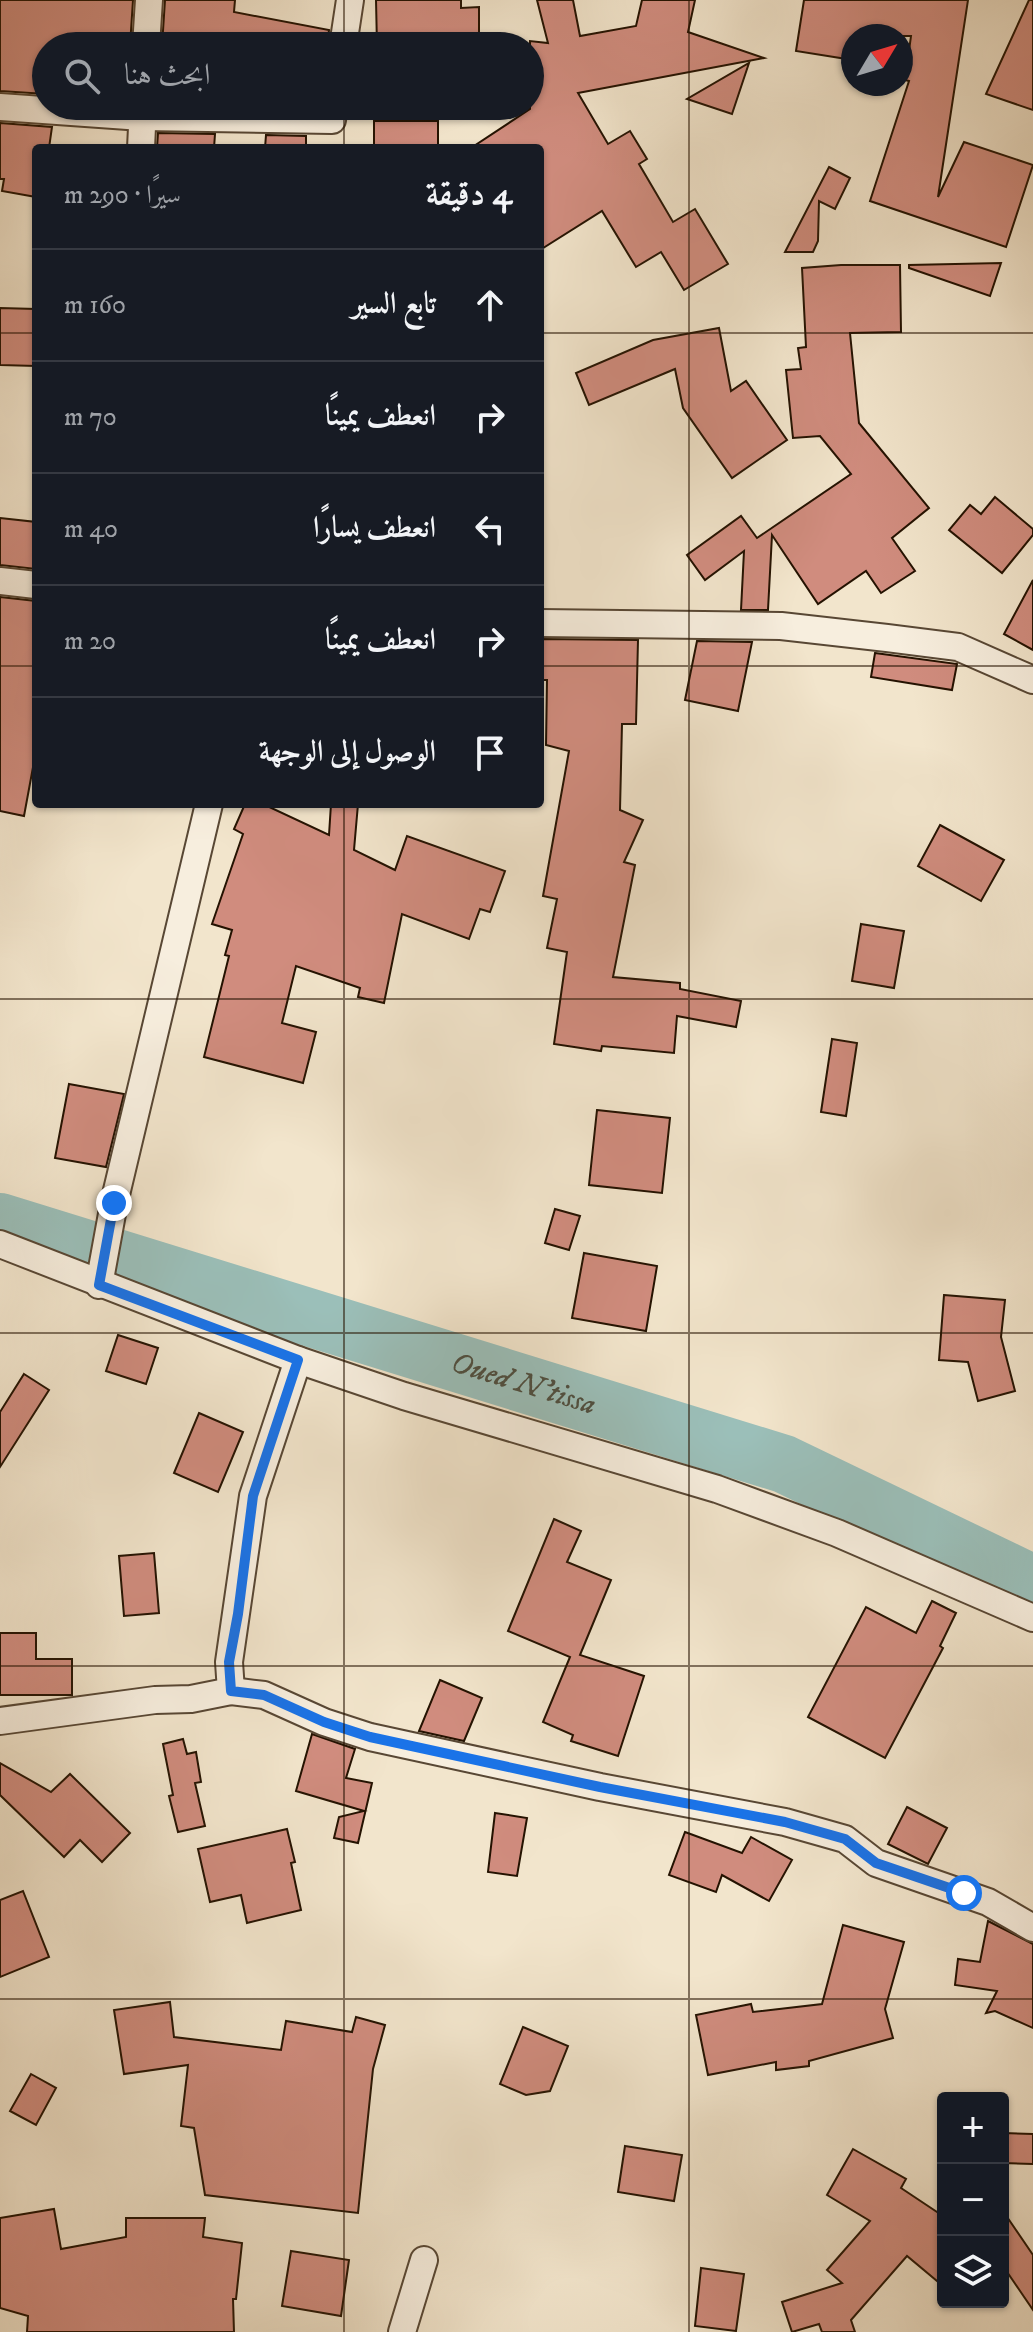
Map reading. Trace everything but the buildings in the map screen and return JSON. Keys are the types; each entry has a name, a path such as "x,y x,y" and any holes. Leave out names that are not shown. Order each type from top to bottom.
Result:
{"street":[{"path":"147,32 149,0"},
{"path":"345,32 350,0"},
{"path":"0,107 32,108"},
{"path":"141,144 142,120"},
{"path":"0,581 32,585"},
{"path":"544,623 781,626 887,638 958,647 1033,680"},
{"path":"99,1285 114,1203 208,808"},
{"path":"0,1244 298,1360 404,1396 717,1489 837,1533 1033,1618"},
{"path":"231,1691 229,1662 253,1496 298,1360"},
{"path":"0,1721 155,1700 191,1699 231,1691 264,1695 324,1722 370,1737 490,1765 828,1833 845,1839 876,1863 988,1902 1033,1928"},
{"path":"402,2332 424,2260"}],"waterway":[{"name":"Oued N'tissa","path":"0,1222 784,1464 1033,1584"}],"route":[{"path":"114,1203 99,1285 298,1360 253,1496 229,1662 231,1691 264,1695 324,1722 370,1737 490,1765 828,1833 845,1839 876,1863 964,1893"}]}
